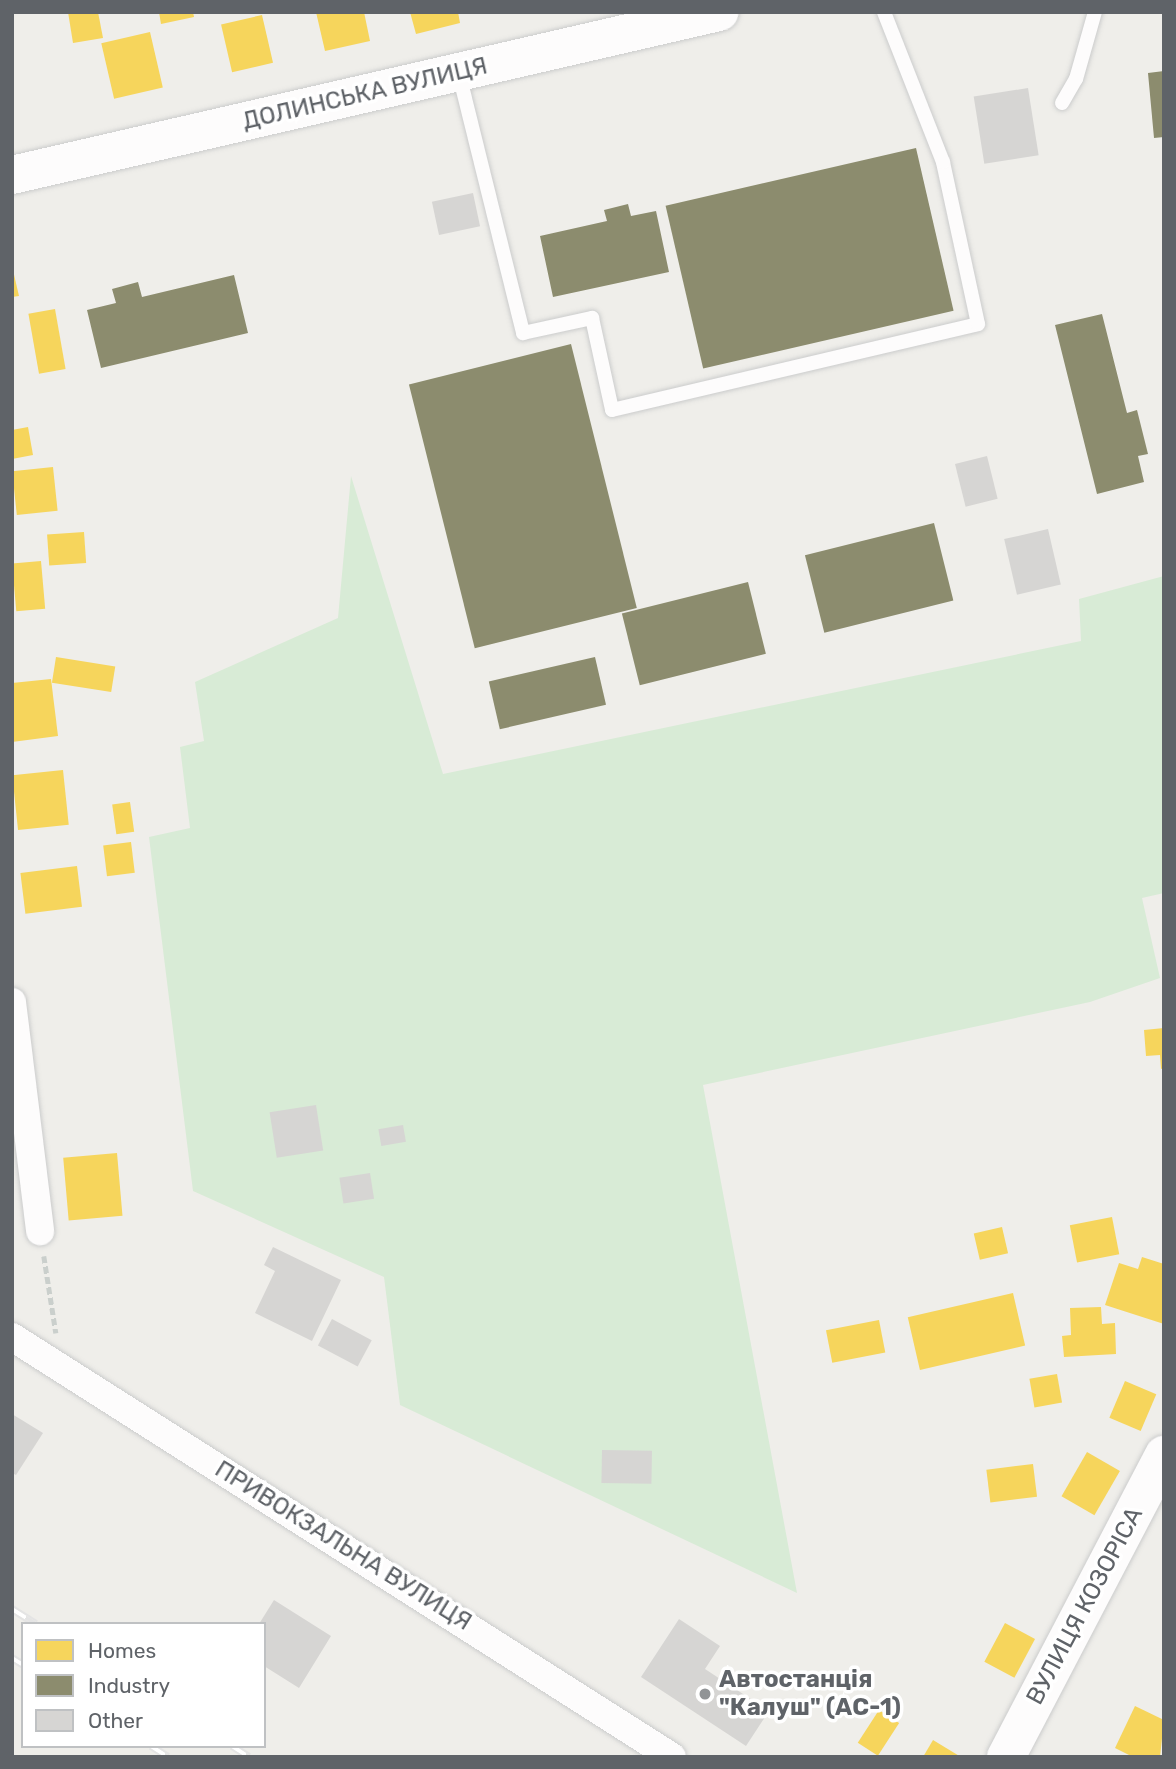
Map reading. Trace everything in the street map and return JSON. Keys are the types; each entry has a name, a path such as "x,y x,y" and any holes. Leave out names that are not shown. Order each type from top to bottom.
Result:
{"main road":[{"name":"ДОЛИНСЬКА ВУЛИЦЯ","path":"12,175 719,12"},
{"name":"ВУЛИЦЯ КОЗОРІСА","path":"1006,1757 1164,1455"}],"street":[{"path":"12,1002 40,1231"},
{"name":"ПРИВОКЗАЛЬНА ВУЛИЦЯ","path":"12,1337 672,1757"}],"lane":[{"path":"459,72 523,333 592,318 612,410 978,324 943,162 884,12"},
{"path":"1062,103 1076,79 1095,12"}],"path":[{"path":"40,1231 62,1369"}],"green space":[{"path":"351,476 443,774 1081,641 1079,599 1164,576 1164,893 1142,898 1160,978 1090,1002 703,1085 797,1593 400,1405 384,1277 193,1191 149,837 190,828 180,747 204,741 195,682 338,618"}],"building: Homes":[{"path":"68,12 98,12 103,38 73,43"},
{"path":"159,12 193,12 194,17 161,24"},
{"path":"316,12 364,12 370,41 325,51"},
{"path":"410,12 458,12 460,23 416,34"},
{"path":"262,15 273,63 232,72 221,24"},
{"path":"150,32 163,88 114,99 101,43"},
{"path":"12,266 19,296 12,297"},
{"path":"55,309 66,369 39,374 28,314"},
{"path":"28,427 33,455 12,459 12,430"},
{"path":"53,467 58,511 17,515 12,471"},
{"path":"84,532 86,563 49,566 47,535"},
{"path":"41,561 45,609 16,611 12,564"},
{"path":"56,657 115,666 111,692 52,683"},
{"path":"51,679 58,736 12,742 12,683"},
{"path":"63,770 69,825 18,830 12,775"},
{"path":"130,802 134,832 116,834 112,805"},
{"path":"131,842 135,873 107,876 103,845"},
{"path":"77,866 82,907 25,914 20,873"},
{"path":"1164,1028 1164,1068 1161,1069 1160,1055 1146,1056 1144,1030"},
{"path":"117,1153 122,1216 69,1220 63,1158"},
{"path":"1112,1217 1119,1254 1077,1263 1070,1225"},
{"path":"1002,1227 1008,1253 980,1260 974,1234"},
{"path":"1142,1257 1164,1264 1164,1324 1105,1305 1119,1263 1138,1269"},
{"path":"1013,1293 1025,1346 920,1370 908,1317"},
{"path":"1101,1307 1102,1324 1115,1323 1116,1354 1064,1357 1062,1336 1071,1335 1070,1308"},
{"path":"879,1320 885,1352 832,1363 826,1330"},
{"path":"1057,1374 1062,1403 1034,1407 1029,1379"},
{"path":"1125,1381 1156,1394 1141,1431 1109,1418"},
{"path":"1087,1452 1120,1471 1094,1515 1062,1496"},
{"path":"1033,1464 1037,1497 990,1502 986,1470"},
{"path":"1005,1623 1035,1639 1014,1678 984,1662"},
{"path":"1135,1706 1164,1720 1160,1757 1133,1757 1115,1748"},
{"path":"879,1710 899,1723 878,1756 858,1743"},
{"path":"933,1740 961,1757 923,1757"}],"building: Industry":[{"path":"1164,71 1164,137 1154,138 1148,73"},
{"path":"916,148 954,311 703,369 666,206"},
{"path":"628,204 631,216 656,211 669,272 553,297 540,236 607,221 604,210"},
{"path":"234,275 248,333 101,368 87,310 116,303 112,289 138,282 142,297"},
{"path":"1102,314 1127,413 1137,410 1148,454 1138,456 1144,482 1097,494 1055,325"},
{"path":"571,344 637,608 475,648 409,384"},
{"path":"934,523 953,601 824,633 805,555"},
{"path":"748,582 766,654 640,685 622,613"},
{"path":"595,657 606,705 500,729 489,682"}],"building: Other":[{"path":"1028,88 1039,155 984,164 974,97"},
{"path":"473,193 480,226 439,235 432,202"},
{"path":"987,456 998,499 966,507 955,464"},
{"path":"1048,529 1061,585 1017,595 1004,539"},
{"path":"316,1105 323,1150 277,1158 270,1112"},
{"path":"403,1125 406,1142 381,1146 378,1129"},
{"path":"370,1173 374,1199 343,1204 339,1178"},
{"path":"273,1247 341,1280 312,1341 255,1313 275,1271 264,1265"},
{"path":"332,1319 372,1340 358,1367 318,1345"},
{"path":"12,1414 43,1433 16,1475 12,1473"},
{"path":"602,1450 652,1451 651,1484 601,1483"},
{"path":"274,1600 331,1636 299,1688 266,1667 266,1622 260,1622"},
{"name":"Автостанція \"Калуш\" (АС-1)","path":"679,1619 720,1646 705,1669 769,1711 746,1746 641,1677"}],"railway":[{"path":"12,1609 33,1622"},
{"path":"12,1658 21,1664"},
{"path":"154,1748 168,1757"},
{"path":"235,1748 249,1757"}],"place":[{"name":"Автостанція \"Калуш\" (АС-1)","path":"705,1694"}]}
